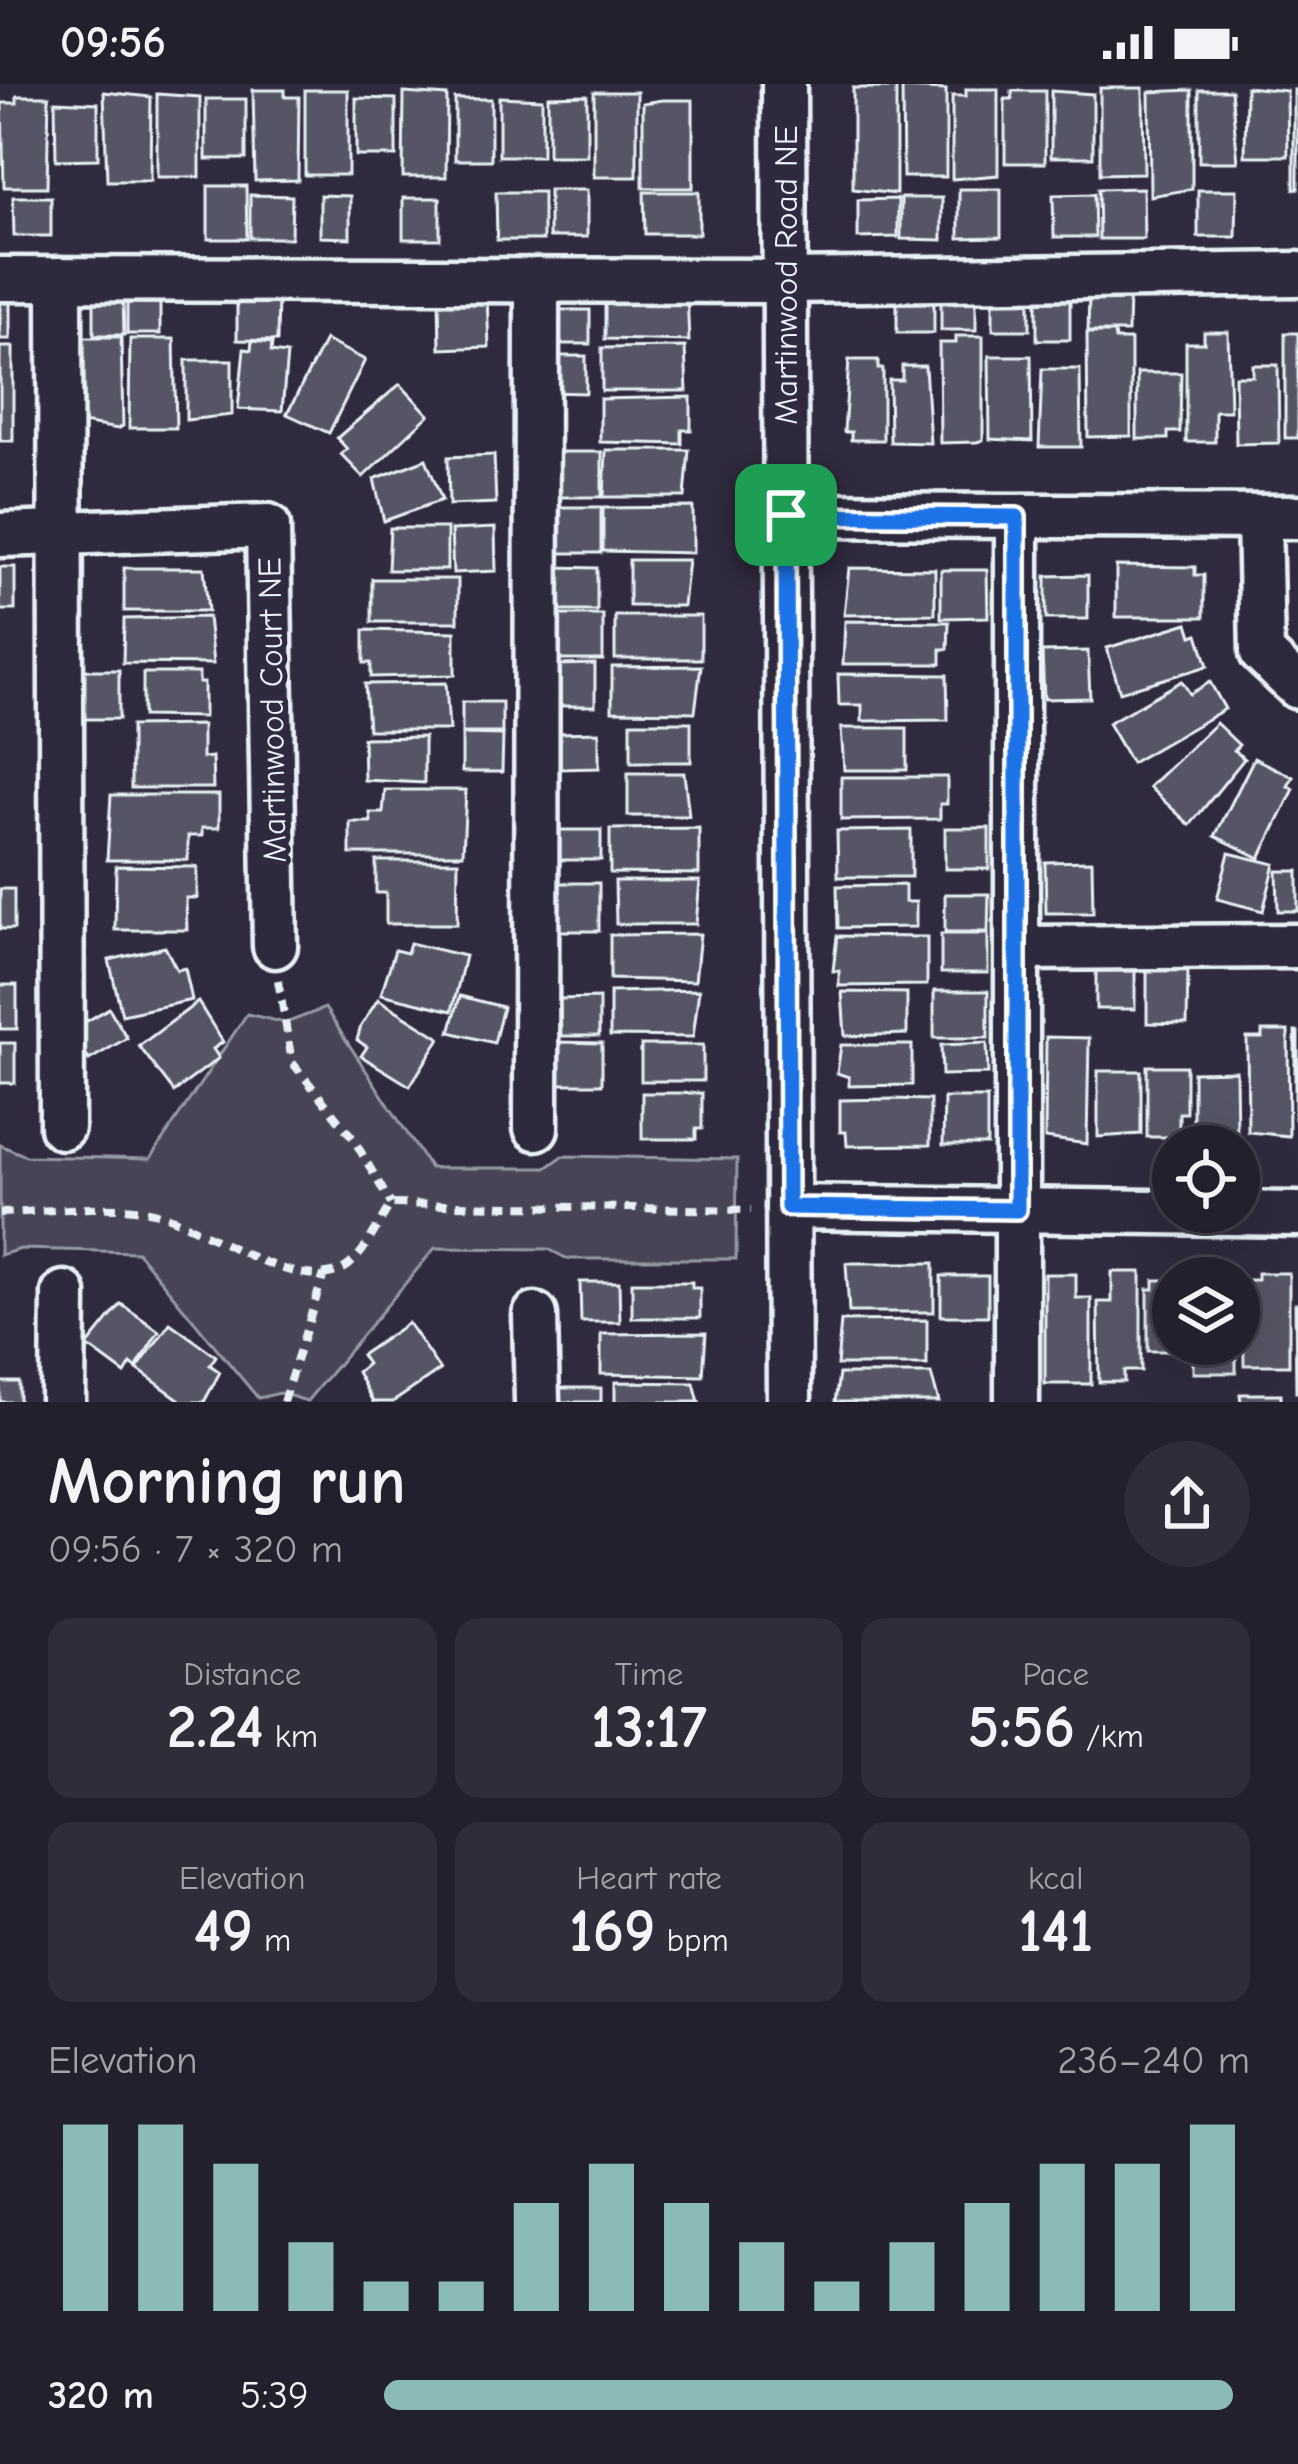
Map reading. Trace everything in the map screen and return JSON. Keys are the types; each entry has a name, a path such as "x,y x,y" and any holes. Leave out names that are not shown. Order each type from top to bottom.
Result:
{"street":[{"name":"Martinwood Road NE","path":"784,84 789,1402"},
{"path":"0,279 785,281 1298,274"},
{"path":"60,280 62,1127"},
{"path":"536,1128 537,280"},
{"path":"786,515 1279,517 1262,653 1298,687"},
{"path":"1017,517 1017,1402"},
{"name":"Martinwood Court NE","path":"0,535 268,526 274,946"},
{"path":"1018,948 1298,946"},
{"path":"788,1207 1298,1214"},
{"path":"63,1402 64,1294"},
{"path":"535,1315 537,1402"}],"path":[{"path":"274,946 292,1062 353,1138 391,1204"},
{"path":"391,1204 743,1211 788,1207"},
{"path":"0,1213 146,1210 177,1219 232,1251 324,1274 349,1265 391,1204"},
{"path":"283,1402 324,1274"}],"shaded area":[{"path":"325,1008 430,1168 546,1168 563,1156 737,1159 736,1259 568,1259 548,1249 435,1248 307,1401 280,1393 258,1398 137,1252 21,1249 0,1255 0,1145 26,1156 150,1159 247,1014 286,1023"}],"building":[{"path":"1246,87 1287,91 1288,156 1245,156"},
{"path":"853,88 896,88 896,194 853,189"},
{"path":"902,88 946,90 946,177 903,177"},
{"path":"1100,88 1143,88 1144,173 1100,174"},
{"path":"966,89 998,89 998,175 952,179 952,96 966,96"},
{"path":"253,90 285,90 285,97 299,97 298,180 255,181"},
{"path":"305,90 348,90 348,175 305,175"},
{"path":"1192,90 1192,189 1150,196 1149,92"},
{"path":"1199,90 1231,90 1238,162 1199,162"},
{"path":"1294,90 1298,90 1298,189 1294,189"},
{"path":"1012,91 1045,91 1045,163 1005,163 1005,99 1012,99"},
{"path":"1051,91 1093,94 1093,157 1051,157"},
{"path":"104,92 151,97 150,181 107,181"},
{"path":"594,92 637,92 637,177 594,177"},
{"path":"404,93 447,96 446,177 403,177"},
{"path":"157,94 200,97 200,177 157,177"},
{"path":"587,95 587,156 548,156 548,96"},
{"path":"17,96 49,96 47,187 4,187 2,103 17,103"},
{"path":"499,97 542,99 542,156 499,156"},
{"path":"356,98 396,99 396,156 356,156"},
{"path":"206,99 246,99 246,159 206,159"},
{"path":"455,99 491,99 491,160 455,160"},
{"path":"693,100 693,188 643,188 643,103"},
{"path":"55,101 98,103 98,159 56,160"},
{"path":"208,186 246,186 247,239 208,239"},
{"path":"1143,188 1144,239 1099,239 1098,189"},
{"path":"959,189 1001,189 1001,237 959,238"},
{"path":"549,190 587,190 587,237 549,237"},
{"path":"1198,190 1237,190 1236,237 1198,237"},
{"path":"496,192 543,192 543,240 497,240"},
{"path":"644,192 699,192 699,234 645,234"},
{"path":"1094,194 1095,237 1054,237 1053,195"},
{"path":"250,195 292,196 291,238 250,238"},
{"path":"320,195 350,196 350,238 320,237"},
{"path":"13,197 51,197 51,236 14,236"},
{"path":"403,198 440,198 440,239 403,239"},
{"path":"901,198 942,198 942,240 901,239"},
{"path":"898,199 898,237 858,238 858,200"},
{"path":"897,292 934,292 934,333 897,333"},
{"path":"993,293 1030,293 1030,330 993,330"},
{"path":"1089,293 1129,293 1128,332 1088,332"},
{"path":"127,294 160,294 160,334 127,334"},
{"path":"687,294 689,341 605,339 605,296"},
{"path":"941,294 976,294 976,330 941,330"},
{"path":"1037,294 1070,294 1070,340 1037,340"},
{"path":"0,295 10,295 10,339 0,339"},
{"path":"237,295 278,296 277,341 237,340"},
{"path":"487,296 489,347 440,349 439,298"},
{"path":"94,297 123,297 124,335 94,335"},
{"path":"547,310 590,310 590,344 547,344"},
{"path":"1204,332 1228,332 1230,411 1215,411 1215,442 1186,442 1186,343 1204,343"},
{"path":"1087,333 1114,333 1115,340 1131,340 1131,436 1088,437"},
{"path":"1285,333 1298,333 1298,438 1285,438"},
{"path":"956,336 983,336 983,440 940,443 939,343 956,343"},
{"path":"77,337 121,337 123,426 118,429 76,422"},
{"path":"130,339 174,339 176,428 129,428"},
{"path":"325,340 365,360 329,433 287,414"},
{"path":"252,341 272,343 271,352 287,354 282,411 238,409 244,349 251,350"},
{"path":"0,347 13,347 13,441 0,441"},
{"path":"685,347 687,391 602,391 602,348"},
{"path":"547,356 586,356 586,393 547,392"},
{"path":"989,356 1031,356 1032,441 990,439"},
{"path":"186,360 232,360 232,415 186,420"},
{"path":"849,360 878,360 878,369 883,369 883,440 851,440 851,432 844,432"},
{"path":"1253,365 1278,365 1279,443 1236,444 1235,376 1253,376"},
{"path":"902,366 925,366 930,443 890,442 889,380 902,380"},
{"path":"1042,369 1080,369 1081,447 1039,447"},
{"path":"1137,373 1181,373 1180,432 1168,432 1168,439 1137,439"},
{"path":"400,384 429,415 363,477 341,454 347,449 337,438"},
{"path":"691,397 691,430 682,430 682,444 600,442 600,399"},
{"path":"606,450 689,450 685,497 604,497"},
{"path":"552,452 602,452 602,497 552,497"},
{"path":"494,455 496,503 449,505 448,457"},
{"path":"426,459 442,500 384,521 374,479"},
{"path":"553,507 601,507 601,553 553,553"},
{"path":"693,507 693,553 603,551 603,508"},
{"path":"390,528 447,528 447,570 388,570"},
{"path":"495,528 496,571 453,573 451,530"},
{"path":"629,560 688,560 683,606 629,606"},
{"path":"1116,566 1195,567 1195,575 1204,575 1204,617 1116,617"},
{"path":"0,567 15,567 15,610 0,610"},
{"path":"554,567 597,568 597,611 554,611"},
{"path":"124,568 204,568 208,611 124,611"},
{"path":"849,568 935,569 935,614 844,615"},
{"path":"941,570 987,570 988,617 941,618"},
{"path":"1088,575 1088,619 1046,619 1046,576"},
{"path":"372,579 458,579 458,622 372,622"},
{"path":"556,615 603,615 603,660 556,660"},
{"path":"615,616 701,616 701,659 615,659"},
{"path":"208,617 213,664 123,663 124,619"},
{"path":"845,621 949,622 948,649 941,649 941,664 843,664"},
{"path":"1188,623 1192,636 1198,634 1208,666 1120,692 1107,648"},
{"path":"364,630 455,632 455,675 371,677 371,663 364,663"},
{"path":"1088,651 1090,698 1044,699 1042,652"},
{"path":"595,664 595,706 557,706 557,665"},
{"path":"701,666 695,712 612,711 612,667"},
{"path":"71,670 119,670 119,719 72,719"},
{"path":"143,673 199,673 199,683 204,683 204,717 143,716"},
{"path":"838,674 947,675 948,720 862,721 862,705 839,705"},
{"path":"1182,681 1190,694 1210,682 1225,709 1131,763 1108,723"},
{"path":"446,683 449,730 368,730 365,684"},
{"path":"462,702 502,702 502,733 462,733"},
{"path":"631,722 691,722 691,762 631,762"},
{"path":"1216,723 1239,745 1234,750 1244,759 1190,825 1149,787"},
{"path":"202,725 202,758 212,757 213,788 131,788 131,726"},
{"path":"841,728 907,728 907,770 844,770"},
{"path":"599,732 599,768 558,769 557,733"},
{"path":"462,734 503,735 502,772 462,772"},
{"path":"424,737 424,783 364,780 363,738"},
{"path":"1254,758 1293,777 1288,786 1294,789 1260,858 1215,836"},
{"path":"628,773 684,773 689,816 628,816"},
{"path":"841,777 947,777 947,804 940,804 940,819 841,820"},
{"path":"385,790 466,790 463,854 350,854 350,822 371,822 370,813 383,813"},
{"path":"111,795 219,795 219,828 202,828 202,836 188,836 188,860 107,860"},
{"path":"699,828 699,874 610,873 610,829"},
{"path":"945,828 989,828 989,869 945,869"},
{"path":"558,830 601,830 601,860 558,860"},
{"path":"911,830 911,877 838,877 837,831"},
{"path":"1229,853 1275,864 1263,911 1217,899"},
{"path":"376,861 458,861 457,924 386,924 386,893 376,893"},
{"path":"1092,861 1093,913 1046,913 1045,862"},
{"path":"116,866 197,867 197,898 186,898 187,930 115,930"},
{"path":"1277,871 1298,871 1298,911 1278,911"},
{"path":"615,881 700,881 696,924 616,924"},
{"path":"559,883 599,883 599,931 559,931"},
{"path":"905,885 905,902 916,902 916,927 838,928 837,886"},
{"path":"0,889 14,889 14,929 0,929"},
{"path":"945,894 989,894 988,932 945,932"},
{"path":"700,934 695,981 610,979 610,935"},
{"path":"941,934 988,934 988,973 941,973"},
{"path":"837,936 927,937 927,985 839,986 839,971 833,971"},
{"path":"410,943 465,956 452,1011 381,994 395,950 407,953"},
{"path":"165,947 177,970 185,968 192,1000 122,1015 109,960"},
{"path":"1096,968 1135,968 1135,1009 1096,1009"},
{"path":"1147,968 1188,969 1187,1024 1147,1023"},
{"path":"0,985 17,985 17,1029 0,1029"},
{"path":"699,990 693,1037 610,1036 610,992"},
{"path":"934,991 988,991 988,1038 934,1038"},
{"path":"842,992 907,993 907,1034 845,1036"},
{"path":"460,996 503,1007 494,1043 450,1032"},
{"path":"599,998 599,1036 561,1036 560,999"},
{"path":"378,999 440,1038 410,1086 361,1056 367,1047 357,1040 361,1026"},
{"path":"198,1002 223,1042 213,1049 219,1058 174,1092 139,1046"},
{"path":"109,1008 127,1038 89,1060 72,1030"},
{"path":"1262,1031 1288,1031 1289,1136 1260,1133 1260,1125 1248,1125 1247,1038 1262,1038"},
{"path":"1298,1032 1298,1119 1295,1119"},
{"path":"1046,1037 1089,1038 1087,1144 1045,1138"},
{"path":"559,1042 602,1043 602,1084 559,1084"},
{"path":"0,1043 15,1043 15,1083 0,1083"},
{"path":"987,1043 988,1074 942,1075 941,1045"},
{"path":"641,1045 703,1045 703,1081 641,1081"},
{"path":"841,1045 912,1045 912,1085 849,1086 849,1077 837,1073"},
{"path":"1147,1066 1186,1066 1186,1113 1179,1113 1179,1125 1152,1125 1152,1137 1147,1137"},
{"path":"1098,1071 1141,1071 1141,1134 1098,1137"},
{"path":"1236,1071 1237,1125 1193,1125 1193,1072"},
{"path":"642,1093 702,1093 702,1129 696,1129 696,1139 642,1139"},
{"path":"944,1098 987,1098 987,1145 943,1145"},
{"path":"840,1100 930,1100 930,1145 847,1146 846,1132 840,1132"},
{"path":"846,1263 934,1263 934,1312 849,1312"},
{"path":"1112,1272 1141,1272 1141,1371 1124,1371 1124,1382 1099,1382 1098,1302 1112,1302"},
{"path":"1260,1273 1289,1273 1289,1365 1260,1365"},
{"path":"1045,1274 1076,1274 1076,1298 1091,1298 1091,1384 1045,1384"},
{"path":"941,1276 988,1276 988,1316 941,1316"},
{"path":"580,1282 619,1282 620,1322 581,1322"},
{"path":"632,1282 692,1282 692,1288 700,1288 700,1318 632,1318"},
{"path":"1148,1289 1152,1289 1152,1351 1148,1351"},
{"path":"121,1304 159,1331 136,1368 131,1364 125,1374 87,1346"},
{"path":"1298,1304 1298,1392 1296,1392"},
{"path":"927,1320 927,1365 837,1365 841,1321"},
{"path":"170,1323 216,1356 210,1365 220,1372 204,1402 183,1402 137,1369"},
{"path":"408,1323 440,1370 393,1402 373,1402 357,1372 367,1364 361,1355"},
{"path":"706,1333 703,1376 601,1374 601,1334"},
{"path":"1193,1365 1236,1365 1236,1373 1193,1373"},
{"path":"839,1374 931,1374 939,1402 835,1402"},
{"path":"0,1382 19,1382 19,1402 0,1402"},
{"path":"615,1382 694,1383 699,1402 615,1402"},
{"path":"558,1388 601,1388 601,1402 558,1402"},
{"path":"1240,1394 1281,1394 1281,1402 1241,1402"}],"route":[{"path":"786,515 1017,517 1017,1210 788,1207 786,515"}]}
